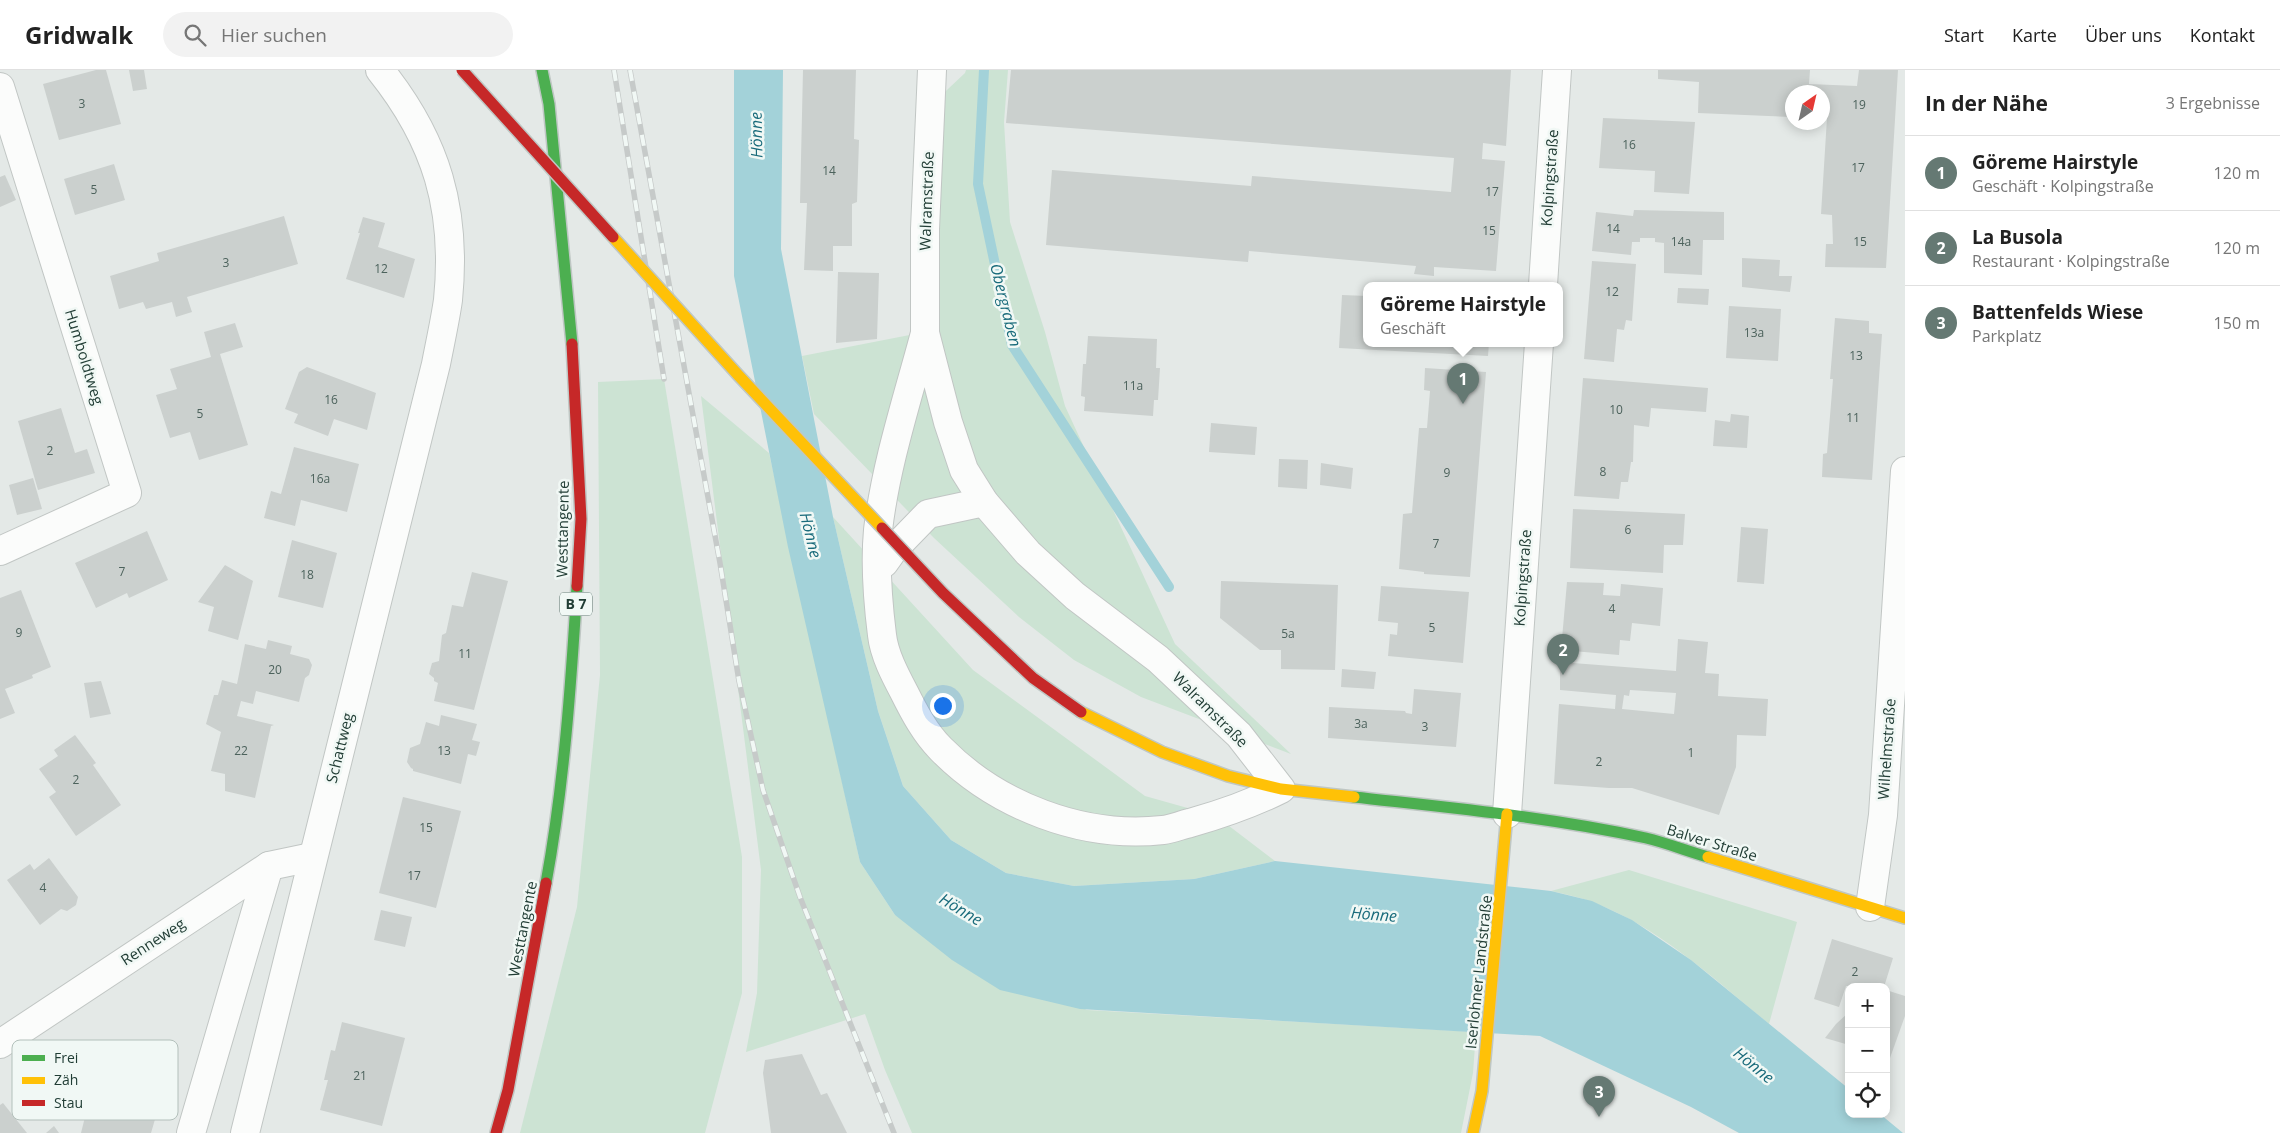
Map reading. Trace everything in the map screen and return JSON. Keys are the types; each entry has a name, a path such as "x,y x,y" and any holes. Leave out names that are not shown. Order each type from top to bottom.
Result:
{"street":[{"name":"Schattweg","path":"245,1133 312,857 436,364 448,301 451,256 447,211 437,168 422,132 396,89 380,70"},
{"name":"Balver Straße","path":"462,70 740,376 943,593 1033,678 1081,712 1162,752 1228,776 1281,790 1507,814 1586,826 1648,839 1905,918"},
{"name":"Westtangente","path":"496,1133 508,1090 557,824 573,656 581,520 575,377 549,104 542,70"},
{"name":"Walramstraße","path":"925,333 884,490 878,532 878,573 882,638 896,677 917,719 941,749 970,774 1007,799 1043,815 1078,825 1121,831 1164,830 1246,806 1281,790 1239,735 1158,659 1075,596 1028,553 984,502 964,470 948,422 925,333 925,229 932,70"},
{"name":"Kolpingstraße","path":"1543,282 1558,70"},
{"name":"Humboldtweg","path":"0,87 127,493 0,551"},
{"name":"Kolpingstraße","path":"1507,814 1539,347"},
{"name":"Wilhelmstraße","path":"1870,907 1883,815 1905,471"},
{"path":"878,573 894,549 928,514 984,502"},
{"name":"Iserlohner Landstraße","path":"1473,1133 1482,1091 1504,871 1507,814"},
{"name":"Renneweg","path":"0,1044 269,866 312,857"},
{"path":"191,1133 269,866"}],"green space":[{"path":"966,70 1008,70 1004,122 1010,222 1045,332 1065,406 1175,644 1291,754 1141,697 1074,660 1019,617 934,538 814,414 802,356 925,332 931,105"},
{"path":"664,379 742,857 742,993 705,1133 520,1133 577,907 600,675 598,382"},
{"path":"701,396 769,453 860,862 895,915 1087,1010 1476,1032 1473,1073 1461,1133 912,1133 885,1070 865,1014 746,1052 757,993 761,870"},
{"path":"833,517 973,670 1145,796 1216,816 1275,861 1194,879 1074,886 1006,873 951,840 903,786 878,711"},
{"path":"1629,870 1797,922 1769,1024 1706,972 1640,925 1592,902 1551,891"}],"water":[{"name":"Hönne","path":"734,70 783,70 781,249 833,517 878,711 903,786 951,840 1006,873 1074,886 1194,879 1275,861 1551,891 1592,901 1632,920 1691,960 1845,1086 1845,1118 1885,1118 1903,1133 1739,1133 1691,1107 1540,1036 1080,1009 1000,990 952,960 895,915 860,862 788,547 734,276"}],"building":[{"path":"96,70 106,70 121,124 59,140 43,84"},
{"path":"129,70 144,70 147,89 133,91"},
{"path":"803,70 856,70 854,139 859,140 857,202 852,204 852,246 833,246 833,271 804,270 807,203 800,203"},
{"path":"1011,70 1511,70 1506,146 1483,143 1482,159 1505,161 1496,271 1434,267 1434,276 1414,274 1416,266 1249,251 1248,262 1046,245 1052,170 1251,186 1252,176 1451,192 1454,158 1006,123"},
{"path":"1658,70 1810,70 1809,84 1857,86 1859,70 1898,70 1886,268 1825,267 1826,244 1833,244 1832,215 1821,214 1826,130 1830,130 1830,85 1785,85 1785,117 1698,113 1699,82 1658,79"},
{"path":"1603,118 1695,122 1689,194 1654,192 1655,171 1599,168"},
{"path":"114,164 125,200 75,215 64,179"},
{"path":"5,175 16,200 0,207 0,177"},
{"path":"1634,210 1724,212 1724,240 1703,240 1702,275 1664,273 1664,243 1655,242 1655,238 1640,238 1640,242 1632,242 1631,255 1592,251 1596,212 1633,216"},
{"path":"284,216 298,264 187,297 192,312 176,317 172,302 146,309 143,302 119,309 110,276 159,261 157,253"},
{"path":"363,217 385,223 378,247 415,259 404,298 346,279"},
{"path":"1742,258 1780,260 1779,276 1792,276 1790,292 1742,287"},
{"path":"1592,261 1636,264 1632,321 1626,320 1624,330 1617,329 1614,362 1584,359"},
{"path":"838,272 879,273 877,339 836,343"},
{"path":"1678,288 1709,289 1708,305 1677,303"},
{"path":"1342,295 1363,296 1363,347 1489,347 1488,356 1339,348"},
{"path":"1729,306 1781,309 1778,361 1726,358"},
{"path":"1835,318 1869,321 1869,333 1882,334 1872,480 1822,477 1823,454 1827,453 1833,379 1830,379"},
{"path":"235,323 243,347 220,354 248,445 199,460 190,432 170,438 156,395 177,389 170,369 211,357 204,332"},
{"path":"1088,336 1157,339 1156,368 1160,368 1158,400 1154,400 1153,416 1084,411 1085,397 1081,396 1083,364 1086,364"},
{"path":"307,367 376,393 367,430 334,419 328,436 294,423 298,414 285,409 299,372"},
{"path":"1425,368 1486,372 1470,577 1424,574 1424,572 1399,569 1403,514 1412,513 1419,428 1427,428 1430,391 1424,390"},
{"path":"1583,378 1708,388 1706,412 1651,408 1649,427 1634,425 1633,462 1631,462 1628,482 1621,482 1619,499 1574,496"},
{"path":"61,408 75,453 87,449 95,473 38,490 18,421"},
{"path":"1731,414 1749,416 1747,448 1713,446 1715,420 1730,422"},
{"path":"1211,423 1257,427 1255,455 1209,452"},
{"path":"294,447 359,464 347,512 301,500 295,526 264,518 271,491 281,494"},
{"path":"1279,459 1308,460 1307,489 1278,487"},
{"path":"1321,463 1353,468 1351,489 1320,485"},
{"path":"33,478 42,509 17,515 9,485"},
{"path":"1573,509 1685,514 1683,545 1664,545 1663,573 1570,568"},
{"path":"1741,527 1768,529 1764,584 1737,582"},
{"path":"147,531 168,580 129,598 127,593 96,608 75,563"},
{"path":"292,540 337,553 323,608 278,597"},
{"path":"225,565 253,581 238,640 208,631 214,607 198,602"},
{"path":"472,572 508,581 474,710 434,701 438,683 429,674 432,663 439,661 442,635 446,633 452,605 463,607"},
{"path":"1221,581 1338,585 1335,670 1281,669 1281,650 1260,650 1220,618"},
{"path":"1567,582 1604,583 1603,595 1620,596 1621,584 1663,588 1660,626 1632,623 1630,641 1620,640 1619,655 1561,650"},
{"path":"1381,586 1469,592 1463,663 1388,656 1390,634 1397,635 1398,623 1378,621"},
{"path":"21,590 51,667 32,675 33,678 5,689 15,713 0,719 0,598"},
{"path":"1678,639 1708,642 1705,673 1719,674 1718,696 1768,699 1766,736 1737,735 1736,767 1719,815 1632,788 1554,784 1559,704 1615,709 1616,695 1560,690 1560,662 1676,671","holes":["1630,690 1676,693 1674,714 1622,709 1624,695 1629,696"]},
{"path":"268,640 292,646 290,654 309,659 312,665 309,675 305,678 299,702 256,691 253,704 241,701 237,716 274,725 271,726 255,798 225,791 225,774 211,771 221,732 206,724 214,695 218,695 222,680 237,684 245,644 266,649"},
{"path":"1342,669 1376,672 1374,689 1341,687"},
{"path":"101,681 111,714 90,718 84,683"},
{"path":"1414,689 1461,693 1456,747 1328,738 1329,707 1405,711 1412,714"},
{"path":"441,715 477,724 472,740 480,742 476,756 468,754 461,784 413,771 407,762 410,748 420,744 426,722 439,726"},
{"path":"75,735 96,763 93,765 121,805 76,836 49,797 56,792 39,769 58,756 54,750"},
{"path":"403,797 461,811 436,908 379,893"},
{"path":"49,858 78,897 76,905 67,911 61,909 40,925 7,880 30,864 34,870"},
{"path":"381,910 412,917 405,947 374,940"},
{"path":"1832,939 1893,958 1885,983 1845,983 1839,1007 1814,999"},
{"path":"1890,991 1905,996 1905,1016 1890,1058"},
{"path":"1845,1016 1845,1044 1825,1038"},
{"path":"342,1022 405,1038 382,1126 320,1110 328,1080 324,1080 331,1050 335,1051"},
{"path":"802,1054 821,1095 827,1093 847,1133 771,1133 763,1073 765,1060"},
{"path":"3,1103 12,1114 12,1120 17,1120 27,1133 0,1133 0,1105"},
{"path":"84,1120 155,1120 151,1133 81,1133"},
{"path":"54,1126 59,1133 46,1133"}],"waterway":[{"name":"Obergraben","path":"984,70 978,184 1012,345 1169,587"}],"railway":[{"path":"614,70 664,379"},
{"path":"630,70 720,563 739,681 763,790 800,897 894,1133"}],"traffic: fast":[{"path":"542,70 549,104 572,344"},
{"path":"546,883 562,772 577,586"},
{"path":"1354,797 1574,824 1646,838 1708,857"}],"traffic: slow":[{"path":"613,237 739,376 882,528"},
{"path":"1081,712 1162,752 1228,776 1281,789 1354,797"},
{"path":"1473,1133 1482,1091 1507,814"},
{"path":"1708,857 1905,918"}],"traffic: jam":[{"path":"462,70 613,237"},
{"path":"572,344 581,519 577,586"},
{"path":"882,528 943,593 1033,678 1081,712"},
{"path":"496,1133 508,1090 546,883"}],"place":[{"name":"Göreme Hairstyle","path":"1463,404"},
{"name":"La Busola","path":"1563,675"},
{"name":"Battenfelds Wiese","path":"1599,1117"}]}
